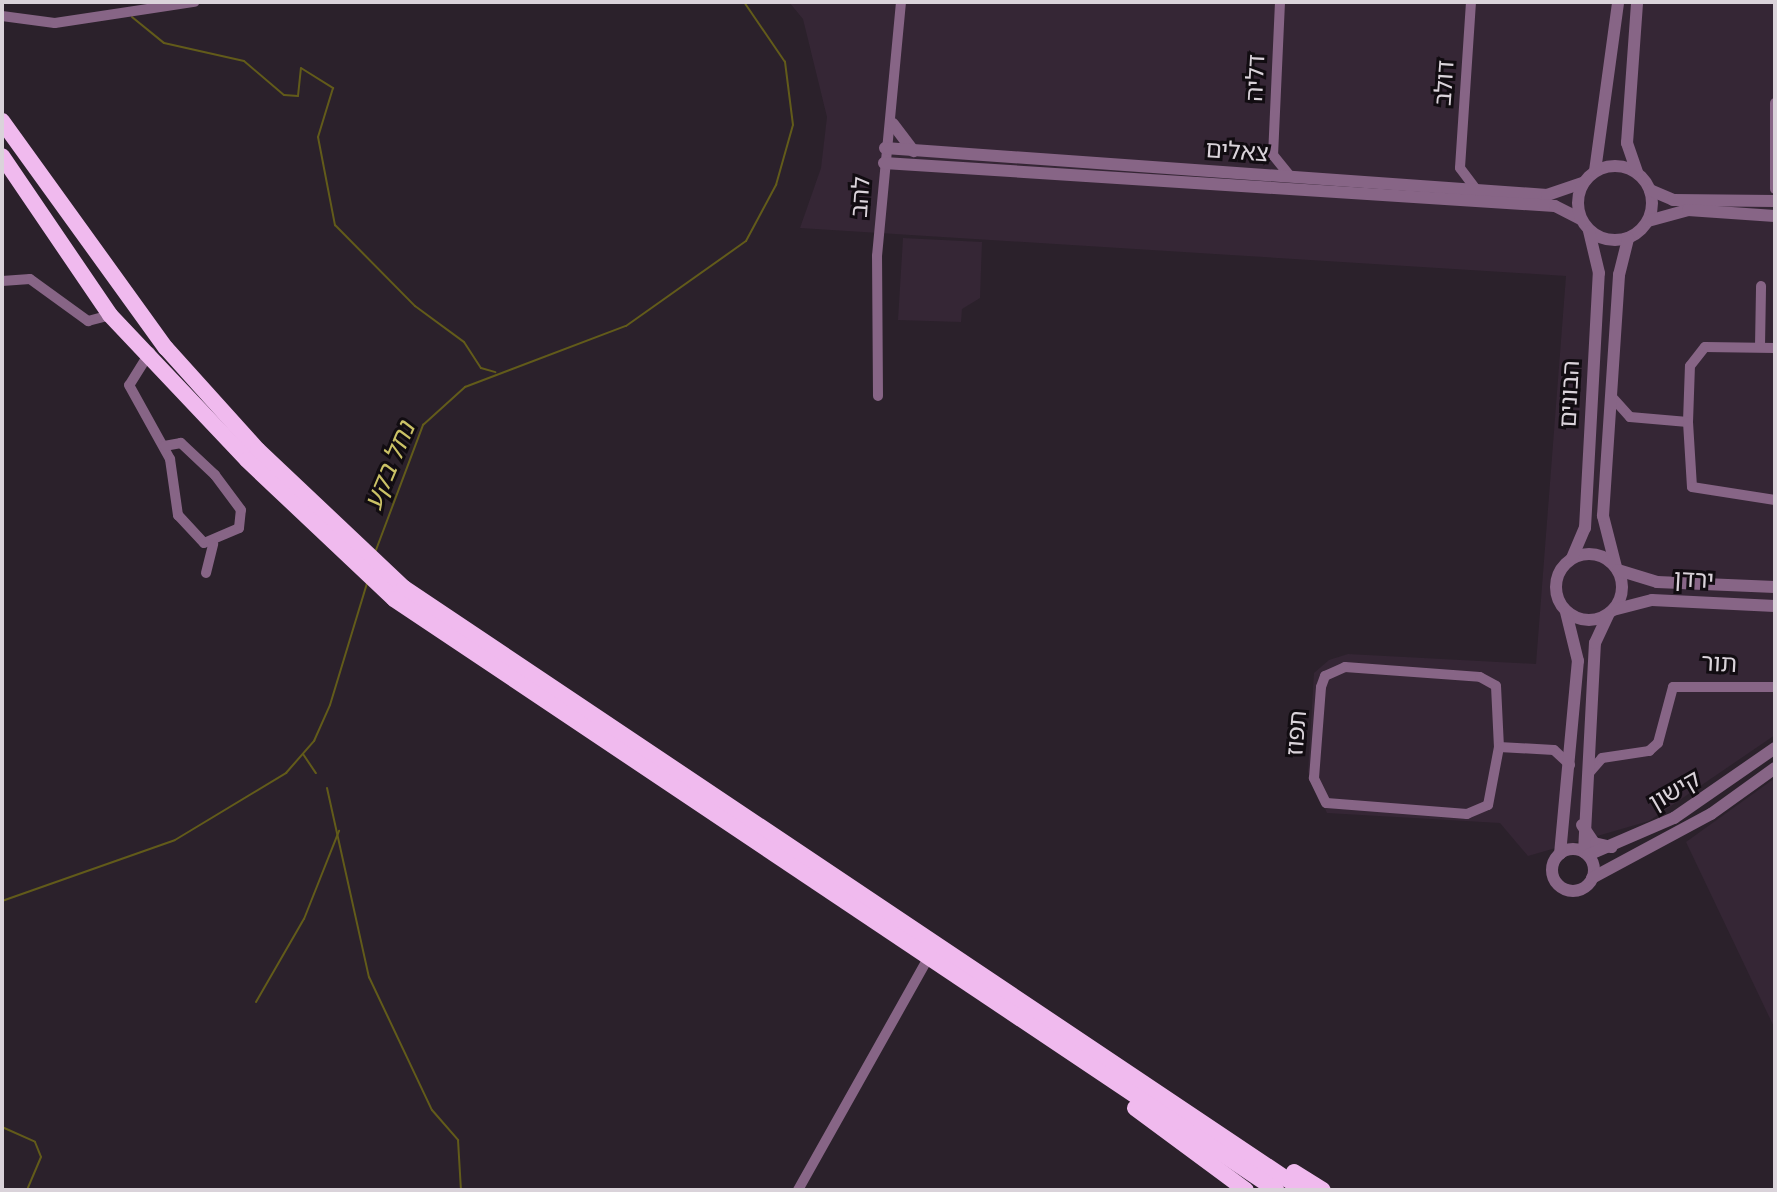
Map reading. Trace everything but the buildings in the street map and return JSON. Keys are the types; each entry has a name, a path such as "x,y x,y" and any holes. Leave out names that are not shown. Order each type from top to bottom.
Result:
{"highway":[{"path":"2,121 166,348 342,543"},
{"path":"2,156 110,315 342,543 399,593 928,958 1276,1190"},
{"path":"399,593 1303,1190"},
{"path":"976,990 1246,1190"},
{"path":"1139,1080 1323,1190"}],"street":[{"path":"2,16 55,23 194,2"},
{"name":"להב","path":"878,396 884,163 893,124 901,2"},
{"name":"דליה","path":"1273,155 1280,2"},
{"name":"דולב","path":"1460,168 1471,2"},
{"path":"1618,2 1605,145 1595,171 1584,182 1581,219 1589,231 1608,240 1628,238 1648,221 1688,210 1775,216"},
{"path":"1637,2 1627,143 1639,174 1650,190 1667,200 1775,201"},
{"path":"1775,103 1772,175 1775,189"},
{"path":"893,124 913,151"},
{"name":"צאלים","path":"885,148 1557,194 1584,182"},
{"path":"1251,175 1273,155 1295,177"},
{"name":"צאלים","path":"884,163 1555,206 1581,219"},
{"path":"1595,171 1622,166 1639,174"},
{"path":"1441,187 1460,168 1467,184 1481,190"},
{"path":"1745,200 1762,193 1772,175"},
{"path":"1648,221 1650,190"},
{"name":"הבונים","path":"1572,558 1585,528 1598,289 1589,231"},
{"name":"הבונים","path":"1617,568 1603,516 1611,392 1628,238"},
{"path":"2,281 30,279 88,321 110,315"},
{"path":"1760,346 1761,286"},
{"path":"1775,348 1718,343 1697,354 1688,422 1692,487 1775,500"},
{"path":"150,352 129,385 164,446 178,515 193,538 213,544"},
{"path":"1611,392 1630,417"},
{"path":"1608,436 1630,417 1688,422"},
{"path":"164,446 189,448 241,510 245,521 213,544 206,573"},
{"path":"1593,554 1617,568 1623,590 1595,643 1581,823 1592,878 1580,890 1563,888 1553,875 1560,854 1572,775 1578,650 1556,584 1572,558 1593,554"},
{"name":"ירדן","path":"1617,568 1649,581 1775,587"},
{"name":"ירדן","path":"1610,613 1652,600 1775,606"},
{"path":"1566,612 1585,620 1610,613"},
{"name":"תפוז","path":"1345,667 1488,680 1501,697 1499,747 1492,795 1478,811 1335,807 1320,797 1314,778 1325,676 1345,667"},
{"name":"תור","path":"1614,755 1649,751 1658,743 1665,696 1684,682 1775,687"},
{"path":"1554,750 1576,724"},
{"path":"1590,729 1599,749 1614,755"},
{"path":"1499,747 1554,750"},
{"name":"קישון","path":"1586,853 1620,847 1702,802 1775,748"},
{"path":"1554,750 1572,775"},
{"path":"1586,783 1593,763 1614,755"},
{"name":"קישון","path":"1592,878 1711,814 1775,768"},
{"path":"1581,823 1597,845 1620,847"},
{"path":"1560,854 1586,853"},
{"path":"798,1190 928,958"}],"shaded area":[{"path":"789,2 1775,2 1775,735 1649,821 1528,856 1500,823 1327,813 1308,772 1314,673 1329,660 1348,654 1536,664 1566,276 800,228 821,168 827,117 803,19"},
{"path":"903,238 982,242 980,298 962,309 961,322 898,320"},
{"path":"1775,778 1775,1029 1686,842"}],"waterway":[{"name":"נחל בקע","path":"376,550 423,425 465,387 626,326 746,241 776,185 793,125 785,62 744,2"},
{"path":"132,17 164,43 244,61 284,95 298,96 301,68 333,88 318,137 335,225 415,306 464,342 481,368 495,372"},
{"name":"נחל בקע","path":"2,901 175,840 286,773 314,741 330,705 367,583"},
{"path":"303,754 316,773"},
{"path":"327,788 369,977 432,1110 458,1140 461,1190"},
{"path":"256,1002 304,919 339,831"},
{"path":"2,1127 35,1142 41,1157 27,1190"}]}
